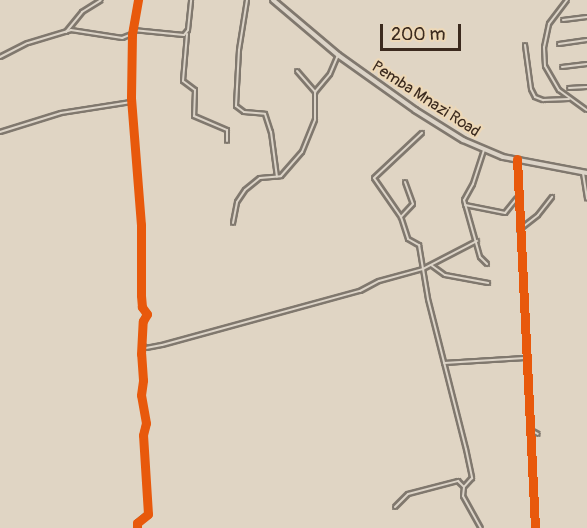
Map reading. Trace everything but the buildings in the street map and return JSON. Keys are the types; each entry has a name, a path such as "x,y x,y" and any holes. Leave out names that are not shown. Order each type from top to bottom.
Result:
{"main road":[{"name":"Pemba Mnazi Road","path":"273,0 338,55 424,116 484,150 585,173"}],"street":[{"path":"66,32 82,12 98,0"},
{"path":"136,528 137,523 148,513 143,435 146,423 141,395 143,384 141,344 143,321 147,314 141,295 141,225 131,102 133,32 138,0"},
{"path":"191,0 183,81 195,90 194,116 227,130 227,141"},
{"path":"247,0 239,50 236,106 244,112 265,114 270,128 277,177"},
{"path":"567,0 549,24 544,47 548,75 569,99 587,110"},
{"path":"563,20 587,17"},
{"path":"0,57 28,43 76,30 122,38 133,32 181,36 187,34"},
{"path":"559,44 587,40"},
{"path":"525,45 531,89 535,97 543,100 569,99"},
{"path":"233,223 237,202 245,190 260,178 277,177 283,174 302,152 315,119 315,92 330,74 338,55"},
{"path":"562,67 587,64"},
{"path":"297,71 315,92"},
{"path":"569,88 587,87"},
{"path":"0,132 61,113 131,102"},
{"path":"422,133 374,178 401,217 408,239 419,245 472,478 464,487 463,496 481,528"},
{"path":"484,150 473,184 465,198 465,205 480,257 487,264"},
{"path":"517,159 535,528"},
{"path":"585,173 587,199"},
{"path":"401,217 412,204 405,182"},
{"path":"519,230 538,215 552,197"},
{"path":"465,205 505,213 518,198"},
{"path":"141,344 148,348 174,342 360,291 379,281 423,269 477,241"},
{"path":"431,265 447,275 488,283"},
{"path":"444,363 525,358"},
{"path":"529,429 538,434"},
{"path":"394,507 408,494 454,480 464,487"}],"cycle path":[{"path":"137,528 137,523 148,514 143,435 146,423 141,395 143,321 147,314 142,307 141,295 141,225 131,97 132,34 138,0"},
{"path":"517,159 535,528"}]}
